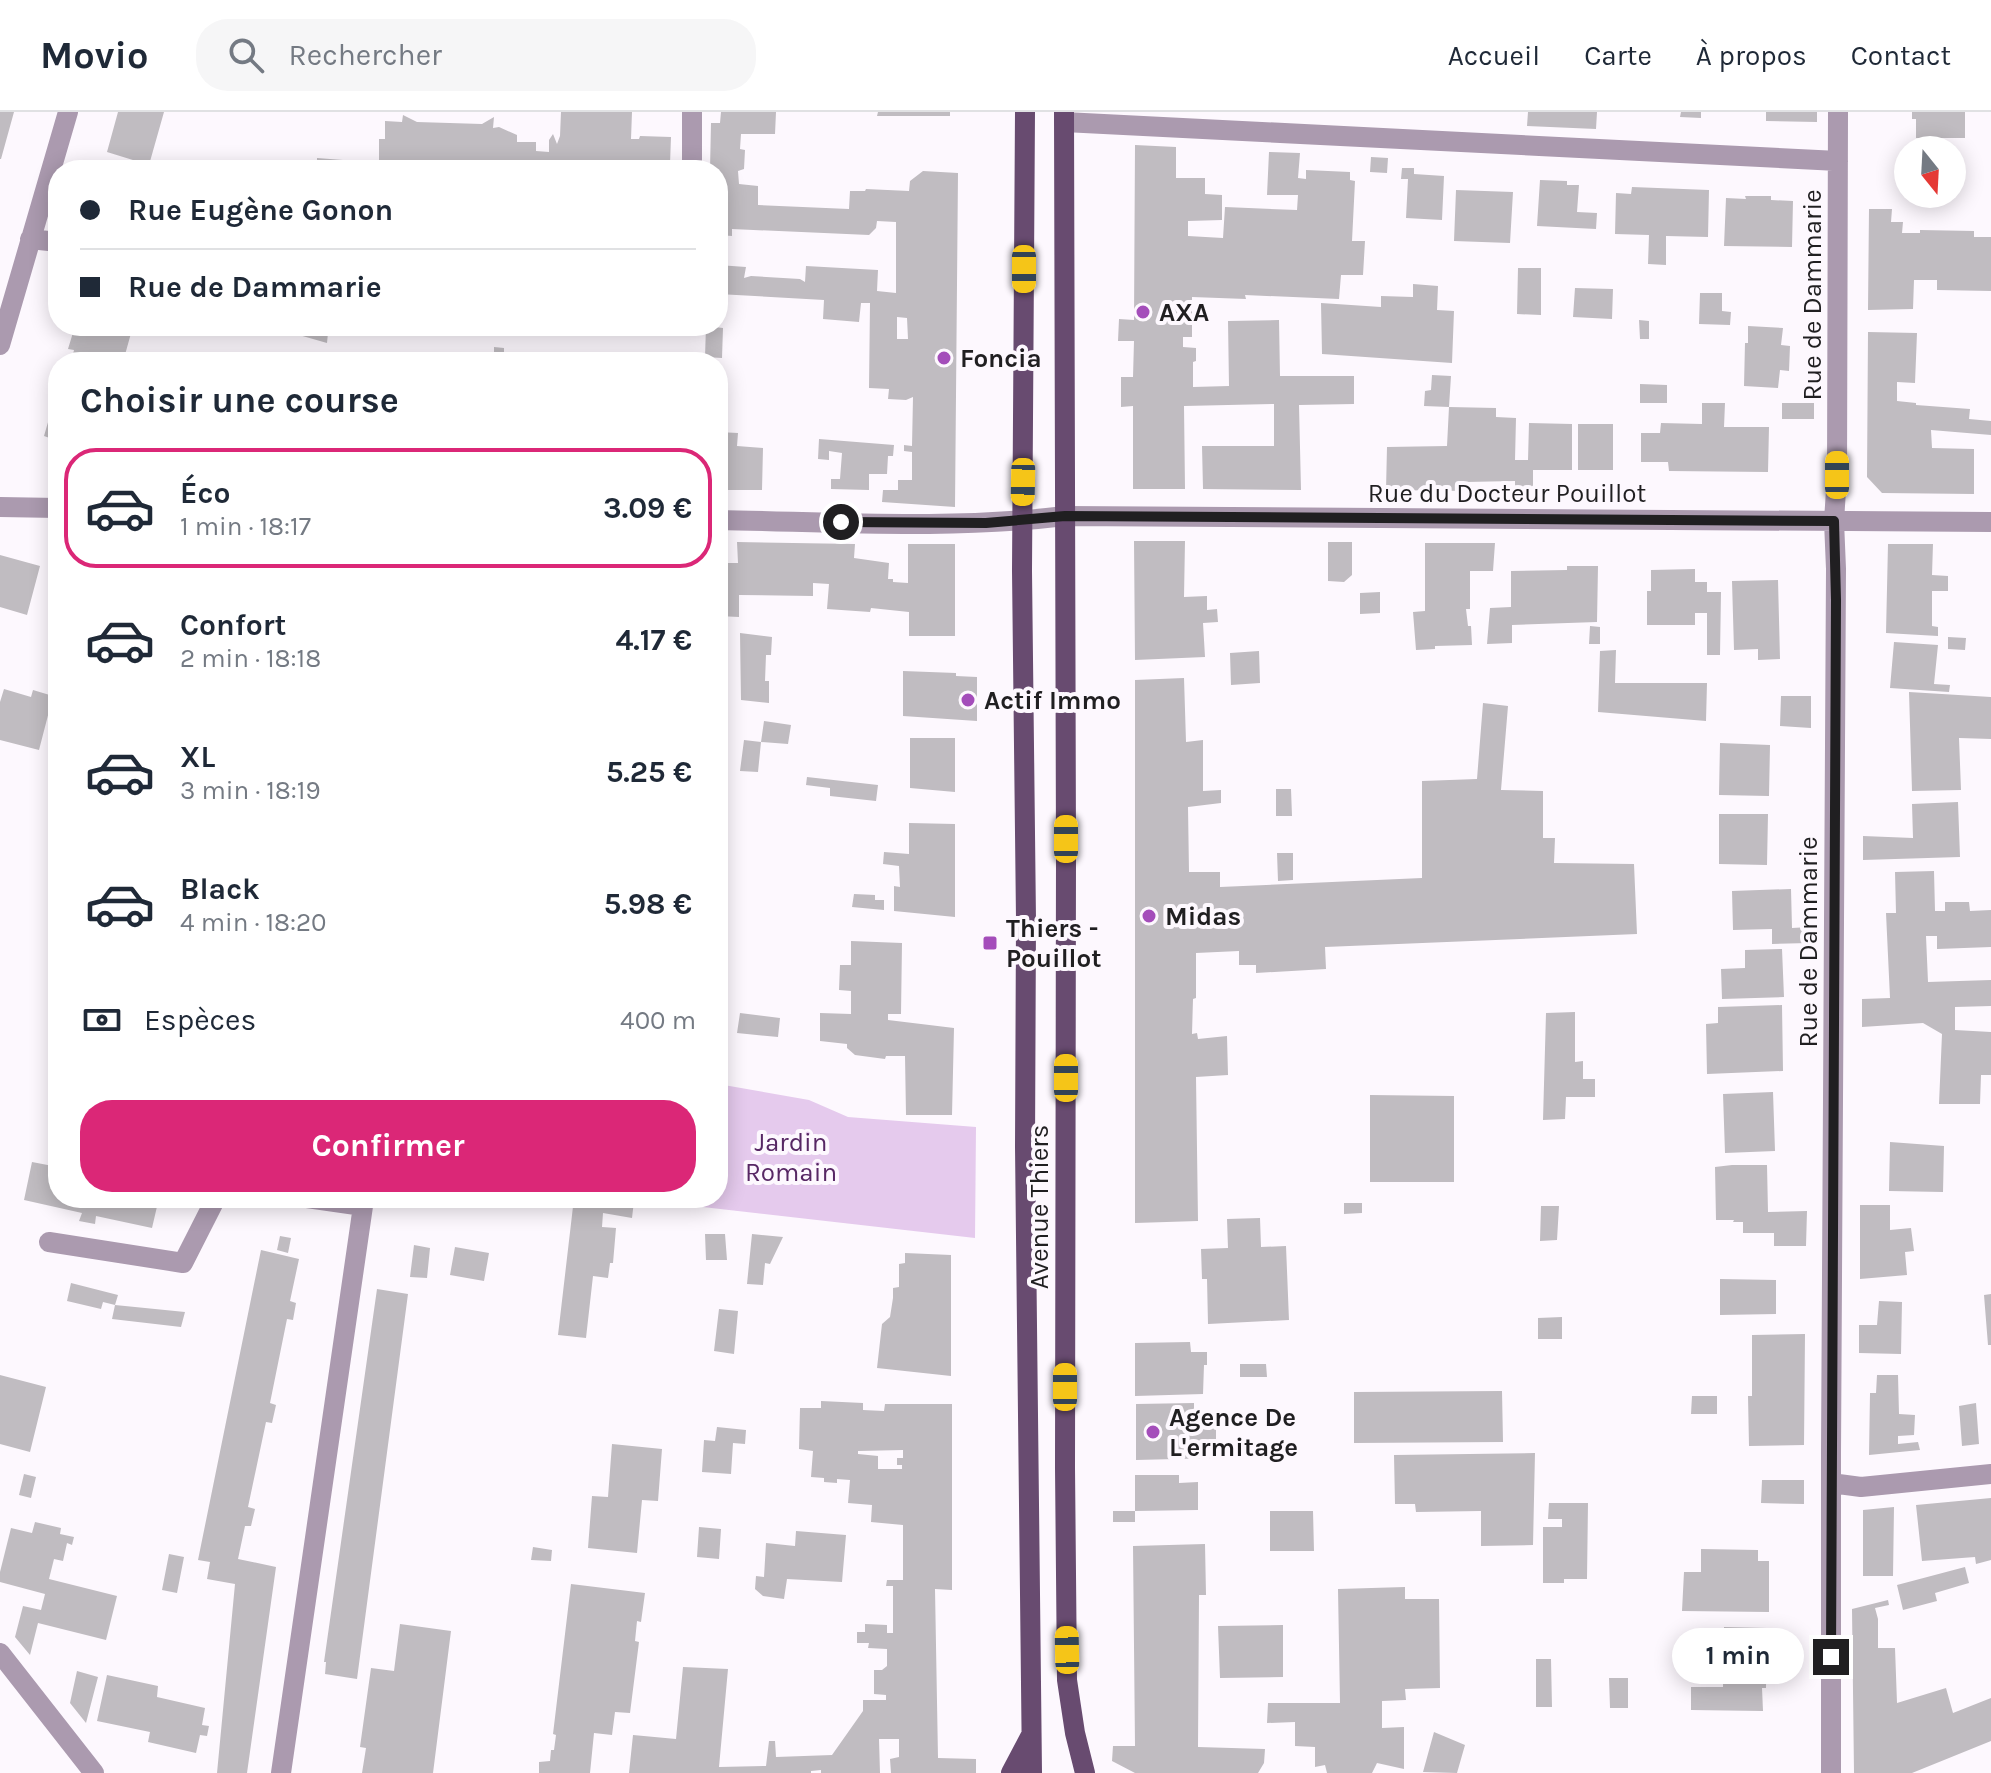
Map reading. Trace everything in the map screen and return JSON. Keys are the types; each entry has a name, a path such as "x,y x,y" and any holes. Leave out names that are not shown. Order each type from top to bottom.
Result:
{"main road":[{"name":"Avenue Thiers","path":"1025,112 1023,521 1032,1773"},
{"name":"Avenue Thiers","path":"1064,117 1067,1680 1085,1773"},
{"path":"1011,1773 1030,1737"}],"street":[{"path":"54,160 68,112"},
{"path":"692,112 692,160"},
{"name":"Rue de Dammarie","path":"1831,1773 1838,112"},
{"path":"1064,117 1838,161"},
{"path":"0,345 48,179"},
{"path":"30,239 48,241"},
{"path":"0,507 48,508"},
{"name":"Rue du Docteur Pouillot","path":"728,520 965,524 1065,516 1991,522"},
{"path":"49,1242 183,1263 211,1208"},
{"path":"281,1773 363,1208"},
{"path":"1831,1483 1861,1487 1991,1474"},
{"path":"0,1653 94,1773"}],"green space":[{"name":"Jardin Romain","path":"728,1086 809,1100 848,1117 976,1127 975,1238 712,1208 728,1208"}],"building":[{"path":"0,112 14,112 1,159 0,159"},
{"path":"118,112 164,112 150,160 133,160 107,152"},
{"path":"561,112 632,112 631,139 639,139 640,136 671,137 670,160 379,160 379,139 385,139 385,121 402,122 403,115 417,122 482,124 494,117 493,128 499,127 517,135 517,142 536,142 536,151 549,152 549,140 553,134 557,144"},
{"path":"721,112 776,112 775,134 741,134 740,149 745,150 744,169 738,171 739,184 758,186 758,205 849,209 850,191 909,191 910,181 923,171 958,173 955,507 882,502 883,490 898,490 898,480 912,480 912,452 904,451 904,445 912,446 913,397 906,400 888,399 889,389 869,388 870,303 861,303 859,322 823,319 824,300 728,295 728,266 746,267 744,278 800,279 805,282 806,266 878,270 877,291 896,293 896,222 877,221 876,228 869,235 732,229 732,236 728,236 728,160 710,160 711,123 720,123","holes":["897,317 907,318 908,339 897,339"]},
{"path":"878,112 950,112 950,116 877,116"},
{"path":"1528,112 1597,112 1596,129 1527,126"},
{"path":"1681,112 1701,112 1701,118 1680,117"},
{"path":"1766,112 1817,112 1817,122 1766,121"},
{"path":"1912,112 1965,112 1965,136 1916,136 1916,119 1912,119"},
{"path":"1135,145 1176,147 1176,178 1205,178 1205,194 1222,195 1222,220 1188,221 1188,236 1223,238 1225,207 1297,210 1298,195 1267,195 1269,152 1300,153 1298,178 1306,179 1306,170 1350,172 1350,180 1355,181 1352,241 1365,241 1363,275 1341,275 1339,299 1245,295 1246,299 1192,297 1192,337 1183,337 1183,347 1196,348 1193,387 1229,386 1228,321 1279,320 1280,376 1354,376 1354,404 1299,405 1301,490 1203,489 1202,446 1274,446 1274,404 1184,406 1185,489 1133,489 1133,406 1121,407 1121,377 1133,377 1134,341 1118,341 1119,319 1134,320"},
{"path":"1371,157 1388,158 1387,173 1370,172"},
{"path":"1402,168 1414,168 1414,174 1444,176 1442,220 1406,218 1408,179 1401,179"},
{"path":"1540,180 1567,181 1567,185 1579,185 1577,212 1597,213 1596,229 1537,226"},
{"path":"1632,187 1709,190 1708,237 1666,236 1666,265 1648,264 1649,235 1615,234 1616,193 1631,194"},
{"path":"1456,190 1513,192 1510,243 1454,241"},
{"path":"1745,196 1771,196 1771,200 1793,201 1792,247 1724,246 1726,198 1746,199"},
{"path":"1869,209 1892,209 1891,222 1903,222 1902,233 1920,233 1920,230 1974,231 1974,237 1991,237 1991,291 1937,290 1937,280 1914,280 1913,309 1868,310"},
{"path":"1518,268 1541,268 1541,315 1517,314"},
{"path":"1413,284 1438,286 1437,310 1454,311 1452,363 1322,354 1321,303 1381,307 1381,296 1413,297"},
{"path":"1575,288 1613,289 1612,319 1573,317"},
{"path":"1700,293 1722,293 1722,311 1731,312 1730,325 1699,324"},
{"path":"1639,320 1649,321 1649,339 1640,339"},
{"path":"1748,326 1783,328 1781,345 1790,346 1789,371 1780,370 1778,388 1744,386"},
{"path":"1868,332 1917,333 1915,383 1897,382 1897,401 1970,409 1969,419 1991,421 1991,435 1931,430 1932,448 1974,449 1974,494 1882,493 1867,477"},
{"path":"72,336 130,336 126,352 74,352 68,349"},
{"path":"302,336 328,336 327,343"},
{"path":"706,336 723,336 722,352 705,352"},
{"path":"494,347 504,348 504,352 494,352"},
{"path":"1432,375 1451,376 1449,407 1424,406 1425,391 1431,390"},
{"path":"1640,384 1667,385 1667,403 1640,403"},
{"path":"1702,403 1725,403 1724,427 1769,427 1768,472 1669,471 1668,462 1641,462 1641,433 1660,433 1661,423 1702,424"},
{"path":"1782,403 1814,403 1814,419 1782,419"},
{"path":"1449,407 1496,408 1496,417 1516,418 1515,460 1528,460 1529,423 1572,424 1572,470 1533,470 1533,491 1515,491 1515,481 1466,482 1466,491 1386,490 1387,447 1447,446"},
{"path":"1578,424 1613,424 1613,470 1578,470"},
{"path":"728,432 738,433 737,446 763,448 762,490 728,490"},
{"path":"819,439 894,445 893,456 888,456 887,474 869,474 869,490 831,489 831,479 840,479 842,453 829,451 829,460 818,459"},
{"path":"1134,541 1185,541 1184,597 1207,596 1207,610 1217,609 1218,622 1203,623 1205,657 1135,660"},
{"path":"737,542 855,544 854,558 889,563 888,579 908,583 908,544 955,544 955,636 909,636 909,612 871,608 870,612 827,609 829,584 813,583 813,596 739,595 739,617 728,616 728,563 738,563"},
{"path":"1328,542 1352,542 1352,575 1344,582 1328,581"},
{"path":"1425,543 1495,543 1493,571 1470,571 1470,609 1466,609 1472,645 1416,650 1413,612 1425,611"},
{"path":"1888,544 1933,544 1932,575 1948,576 1948,591 1932,591 1932,626 1938,627 1938,636 1886,633"},
{"path":"0,555 40,566 27,615 0,607"},
{"path":"1567,566 1598,566 1597,622 1512,625 1512,643 1487,644 1490,608 1511,607 1511,571 1567,570"},
{"path":"1695,569 1695,582 1707,582 1707,592 1721,592 1720,655 1707,655 1707,613 1695,613 1695,625 1647,625 1647,591 1651,591 1651,570"},
{"path":"1778,580 1780,659 1758,660 1758,649 1734,650 1732,581"},
{"path":"1380,592 1380,613 1360,614 1360,593"},
{"path":"1590,626 1600,627 1600,644 1589,644"},
{"path":"740,633 772,637 771,655 766,655 765,681 769,681 769,703 741,700"},
{"path":"1948,637 1966,638 1965,650 1948,649"},
{"path":"1894,642 1938,645 1934,684 1950,685 1949,692 1890,688"},
{"path":"1616,650 1615,683 1707,683 1706,721 1598,712 1600,651"},
{"path":"1259,651 1260,683 1231,685 1230,653"},
{"path":"903,671 977,677 977,721 903,716"},
{"path":"1184,678 1186,742 1203,740 1203,791 1221,790 1221,803 1188,807 1189,872 1220,872 1220,887 1422,878 1422,781 1477,779 1483,703 1508,706 1501,790 1543,791 1543,838 1555,838 1554,863 1634,864 1637,934 1325,947 1326,969 1256,973 1256,965 1239,965 1239,951 1196,953 1192,1034 1197,1033 1198,1039 1227,1036 1228,1075 1196,1077 1198,1221 1135,1223 1135,680"},
{"path":"4,689 31,697 33,690 48,694 48,715 39,750 0,740 0,702"},
{"path":"1909,692 1991,697 1991,739 1959,738 1961,790 1912,791"},
{"path":"1781,696 1811,696 1811,728 1780,726"},
{"path":"764,721 791,725 788,744 761,742"},
{"path":"910,738 955,738 955,792 910,788"},
{"path":"744,740 761,742 758,772 740,771"},
{"path":"1720,743 1770,745 1769,796 1719,795"},
{"path":"807,777 878,785 876,801 830,796 830,788 806,785"},
{"path":"1276,789 1291,789 1292,816 1276,816"},
{"path":"1958,802 1960,857 1863,860 1863,836 1913,838 1912,804"},
{"path":"1719,814 1768,814 1767,865 1719,864"},
{"path":"909,823 955,824 955,917 894,911 894,886 900,887 899,866 883,864 884,852 909,854"},
{"path":"1277,853 1293,853 1293,880 1278,881"},
{"path":"1934,871 1935,911 1945,911 1945,902 1969,902 1970,911 1991,910 1991,947 1937,949 1937,936 1926,936 1928,982 1991,980 1991,1006 1955,1007 1955,1030 1991,1032 1991,1075 1981,1075 1980,1104 1939,1104 1942,1034 1923,1023 1862,1027 1862,999 1890,998 1886,913 1896,913 1895,872"},
{"path":"1791,889 1792,928 1809,927 1809,943 1772,944 1772,929 1733,930 1732,891"},
{"path":"854,894 875,895 875,900 884,900 884,910 852,907"},
{"path":"851,941 902,943 901,1014 888,1014 888,1020 954,1028 952,1115 906,1115 905,1056 886,1056 885,1059 855,1055 847,1044 820,1041 820,1013 851,1014 851,991 839,990 840,965 851,965"},
{"path":"1782,949 1784,997 1722,999 1721,969 1745,968 1745,950"},
{"path":"1782,1005 1783,1071 1707,1074 1706,1024 1718,1023 1718,1007"},
{"path":"1575,1012 1575,1062 1583,1061 1583,1079 1595,1079 1595,1097 1566,1097 1565,1119 1543,1120 1546,1013"},
{"path":"740,1013 780,1018 778,1037 737,1033"},
{"path":"1773,1092 1775,1151 1725,1153 1723,1094"},
{"path":"1370,1095 1454,1096 1454,1182 1370,1182"},
{"path":"1890,1142 1944,1146 1943,1192 1889,1191"},
{"path":"32,1162 48,1165 48,1205 24,1200"},
{"path":"1767,1165 1768,1212 1807,1211 1806,1246 1774,1246 1774,1233 1743,1233 1743,1222 1716,1220 1715,1167"},
{"path":"1344,1203 1362,1203 1362,1213 1344,1214"},
{"path":"1860,1205 1890,1205 1890,1230 1911,1228 1914,1251 1905,1252 1907,1275 1860,1279"},
{"path":"1541,1206 1559,1206 1557,1240 1540,1241"},
{"path":"60,1208 157,1208 152,1228 96,1216 95,1224 79,1221 82,1213"},
{"path":"573,1208 633,1208 632,1218 603,1213 602,1227 616,1228 613,1263 610,1263 608,1278 593,1276 586,1338 558,1335"},
{"path":"1260,1218 1261,1247 1286,1246 1289,1320 1208,1324 1207,1279 1202,1279 1201,1249 1228,1248 1227,1219"},
{"path":"705,1234 725,1234 727,1260 706,1260"},
{"path":"752,1234 783,1237 770,1264 765,1263 763,1285 747,1284"},
{"path":"280,1236 291,1238 288,1253 277,1250"},
{"path":"414,1245 430,1248 427,1278 410,1277"},
{"path":"455,1247 489,1253 484,1281 450,1275"},
{"path":"261,1250 299,1259 290,1301 296,1303 293,1320 287,1319 270,1403 276,1405 272,1423 266,1422 248,1507 255,1509 251,1526 245,1526 238,1559 276,1567 247,1773 217,1773 235,1584 207,1579 210,1562 198,1560"},
{"path":"905,1253 951,1255 951,1376 877,1368 882,1324 890,1317 893,1288 899,1287 899,1264 905,1263"},
{"path":"1720,1279 1776,1280 1776,1314 1720,1315"},
{"path":"71,1283 118,1295 115,1305 103,1302 101,1309 67,1301"},
{"path":"377,1289 408,1294 357,1679 325,1674 324,1662"},
{"path":"1991,1294 1991,1345 1988,1345 1984,1295"},
{"path":"1879,1301 1902,1302 1901,1354 1859,1353 1859,1325 1877,1325"},
{"path":"115,1305 185,1312 181,1327 112,1319"},
{"path":"719,1309 738,1311 734,1354 714,1351"},
{"path":"1562,1317 1562,1339 1538,1339 1538,1318"},
{"path":"1805,1334 1804,1445 1749,1446 1752,1335"},
{"path":"1190,1342 1191,1352 1207,1352 1203,1394 1135,1396 1135,1343"},
{"path":"1240,1364 1266,1364 1267,1377 1240,1377"},
{"path":"0,1375 46,1387 30,1452 0,1444"},
{"path":"1877,1375 1898,1375 1899,1414 1915,1415 1914,1435 1898,1436 1898,1444 1918,1442 1920,1450 1869,1455 1870,1393 1876,1393"},
{"path":"1502,1391 1503,1442 1354,1443 1354,1392"},
{"path":"1692,1396 1717,1396 1717,1414 1691,1414"},
{"path":"821,1401 863,1403 863,1410 884,1411 885,1404 952,1404 952,1590 935,1589 938,1758 976,1759 976,1773 891,1773 890,1759 899,1757 899,1739 879,1739 880,1773 821,1773 821,1770 811,1773 629,1773 633,1735 676,1739 683,1667 728,1669 719,1767 766,1766 769,1741 775,1741 776,1757 832,1755 863,1711 863,1700 886,1700 886,1695 874,1694 874,1670 887,1666 887,1649 868,1648 869,1643 857,1643 857,1632 865,1632 865,1624 887,1625 887,1633 893,1633 893,1586 886,1586 887,1580 903,1580 903,1525 871,1522 872,1505 848,1503 850,1480 824,1482 824,1478 811,1477 813,1451 799,1449 800,1408 821,1408","holes":["903,1450 903,1458 897,1458 897,1465 902,1465 902,1469 878,1469 878,1456 858,1454 858,1451"]},
{"path":"1194,1403 1194,1420 1216,1420 1216,1458 1136,1460 1136,1404"},
{"path":"1976,1403 1979,1444 1962,1446 1959,1406"},
{"path":"717,1427 746,1430 745,1444 733,1443 731,1474 702,1472 704,1440 715,1441"},
{"path":"612,1444 662,1449 658,1501 642,1500 637,1553 588,1548 592,1496 608,1497"},
{"path":"1535,1453 1533,1545 1481,1546 1481,1511 1416,1512 1415,1504 1395,1504 1394,1455"},
{"path":"24,1474 36,1477 31,1498 19,1495"},
{"path":"1135,1475 1179,1475 1179,1483 1198,1482 1198,1510 1135,1511"},
{"path":"1762,1480 1804,1480 1804,1504 1761,1503"},
{"path":"1991,1498 1991,1560 1976,1564 1975,1557 1922,1561 1916,1505"},
{"path":"1549,1503 1588,1503 1587,1579 1543,1583 1543,1527 1562,1527 1562,1519 1548,1519"},
{"path":"1894,1507 1893,1576 1863,1576 1863,1510"},
{"path":"1113,1511 1135,1511 1135,1522 1113,1522"},
{"path":"1270,1511 1313,1511 1314,1551 1270,1551"},
{"path":"35,1522 61,1528 60,1534 74,1537 72,1545 67,1543 63,1561 54,1559 49,1579 117,1596 106,1640 38,1623 30,1655 15,1637 23,1606 41,1610 45,1594 0,1582 0,1572 11,1528 32,1533"},
{"path":"699,1527 721,1529 719,1559 697,1557"},
{"path":"796,1531 846,1535 842,1582 787,1579 784,1599 763,1596 755,1589 756,1576 764,1577 766,1543 795,1546"},
{"path":"1205,1544 1206,1595 1199,1595 1198,1747 1265,1749 1264,1763 1258,1773 1135,1773 1112,1761 1113,1746 1135,1746 1133,1546"},
{"path":"533,1547 552,1550 551,1561 531,1560"},
{"path":"1701,1549 1758,1550 1758,1561 1769,1561 1769,1612 1682,1611 1684,1572 1701,1572"},
{"path":"169,1554 184,1557 177,1593 162,1590"},
{"path":"1965,1567 1969,1583 1935,1593 1937,1601 1903,1610 1897,1585"},
{"path":"571,1584 645,1593 641,1622 637,1621 635,1641 639,1642 630,1713 615,1712 612,1735 594,1733 590,1773 539,1773 539,1762 550,1761 551,1750 554,1750 556,1735 553,1734"},
{"path":"1405,1587 1405,1599 1439,1599 1440,1688 1405,1689 1406,1700 1382,1701 1382,1728 1404,1727 1404,1769 1377,1763 1372,1773 1327,1773 1325,1765 1315,1767 1315,1747 1295,1746 1295,1722 1267,1723 1268,1703 1340,1703 1338,1589"},
{"path":"1888,1600 1889,1605 1875,1608 1878,1648 1895,1648 1897,1703 1946,1688 1953,1713 1991,1698 1991,1741 1912,1773 1854,1773 1852,1609"},
{"path":"400,1624 451,1631 433,1773 362,1773 366,1748 360,1747 371,1668 394,1671"},
{"path":"1283,1625 1283,1677 1220,1678 1218,1626"},
{"path":"1724,1627 1767,1628 1763,1711 1691,1710 1691,1687 1723,1687"},
{"path":"1536,1659 1551,1659 1552,1707 1536,1707"},
{"path":"77,1671 98,1677 86,1723 70,1703"},
{"path":"107,1675 158,1686 157,1697 205,1708 202,1725 209,1726 207,1736 200,1735 196,1753 148,1742 150,1732 97,1721"},
{"path":"1609,1678 1628,1678 1628,1708 1610,1708"},
{"path":"1434,1732 1465,1745 1457,1773 1423,1772"}],"place":[{"name":"AXA","path":"1143,312"},
{"name":"Foncia","path":"944,358"},
{"name":"Actif Immo","path":"968,700"},
{"name":"Midas","path":"1149,916"},
{"name":"Thiers - Pouillot","path":"990,943"},
{"name":"Agence De L'ermitage","path":"1153,1432"}],"route":[{"path":"841,522 965,524 1065,516 1834,521 1831,1657"}]}
